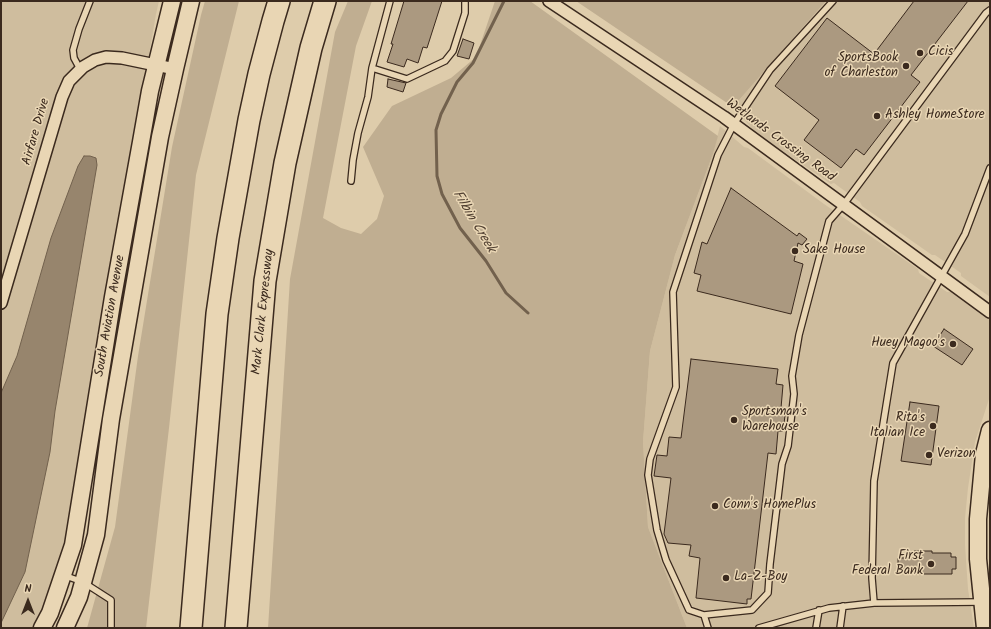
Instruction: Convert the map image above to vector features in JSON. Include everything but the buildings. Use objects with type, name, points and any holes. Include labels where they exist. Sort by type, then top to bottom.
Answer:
[{"type":"highway","points":[[191,628],[217,314],[228,238],[251,112],[279,1]]},
{"type":"highway","name":"Mark Clark Expressway","points":[[236,628],[265,281],[285,163],[311,48],[325,1]]},
{"type":"highway","points":[[246,628],[252,540],[261,321]]},
{"type":"highway","points":[[185,628],[203,481]]},
{"type":"street","name":"South Aviation Avenue","points":[[42,628],[50,613],[73,545],[113,297],[142,134],[156,66],[172,1]]},
{"type":"street","name":"South Aviation Avenue","points":[[65,628],[79,597],[96,535],[111,419],[160,137],[191,1]]},
{"type":"street","name":"Wetlands Crossing Road","points":[[549,1],[734,124],[990,312]]},
{"type":"street","name":"Airfare Drive","points":[[1,303],[62,97],[69,81],[80,69],[95,60],[111,57],[175,69]]},
{"type":"street","points":[[985,628],[987,601],[978,559],[978,519],[984,454],[990,430]]},
{"type":"lane","points":[[80,69],[74,58],[73,50],[79,29],[90,1]]},
{"type":"lane","points":[[351,181],[358,133],[368,96],[372,68],[390,1]]},
{"type":"lane","points":[[372,68],[407,79],[445,61],[453,51],[465,12],[465,1]]},
{"type":"lane","points":[[833,1],[770,70],[734,124],[718,155],[673,292],[676,387],[666,416],[656,437],[650,459],[648,475],[657,530],[666,560],[689,610],[704,615],[752,610],[768,593],[782,464],[788,446],[794,394],[792,376],[799,335],[829,221],[844,204],[986,12],[990,10]]},
{"type":"lane","points":[[874,603],[872,578],[874,481],[893,364],[965,234],[990,168]]},
{"type":"lane","points":[[63,575],[83,582],[111,600],[111,628]]},
{"type":"lane","points":[[759,628],[819,610],[843,606],[874,603],[987,601]]},
{"type":"lane","points":[[840,628],[843,606]]},
{"type":"lane","points":[[816,628],[819,610]]},
{"type":"lane","points":[[704,615],[708,628]]},
{"type":"shaded area","points":[[1,1],[159,1],[72,507],[63,551],[50,593],[33,628],[1,628]]},
{"type":"shaded area","points":[[205,1],[239,1],[196,175],[146,628],[87,628],[115,527],[138,356],[172,147]]},
{"type":"shaded area","points":[[348,1],[372,1],[356,46],[323,218],[341,228],[361,234],[377,219],[384,196],[363,147],[392,106],[451,78],[476,57],[495,1],[530,1],[718,136],[713,154],[675,255],[650,351],[643,442],[648,527],[687,628],[268,628],[290,279],[335,32]]},
{"type":"shaded area","points":[[576,1],[826,1],[733,107]]},
{"type":"shaded area","points":[[826,1],[990,1],[990,297],[961,276],[961,273],[935,255],[932,255],[862,206],[860,202],[834,183],[831,184],[756,133],[733,107]]},
{"type":"shaded area","points":[[720,126],[744,147],[748,148],[824,204],[918,269],[919,273],[947,292],[951,292],[990,320],[990,396],[975,442],[965,518],[968,589],[974,628],[687,628],[648,527],[643,442],[650,351],[675,255],[713,154]]},
{"type":"shaded area","points":[[84,156],[96,158],[97,165],[55,411],[50,452],[25,572],[1,623],[1,393],[17,356],[51,238],[78,166]]},
{"type":"waterway","name":"Filbin Creek","points":[[504,1],[473,63],[457,82],[441,114],[436,130],[437,176],[442,194],[460,228],[486,261],[506,293],[528,313]]},
{"type":"place","name":"Cicis","points":[[920,53]]},
{"type":"place","name":"SportsBook of Charleston","points":[[906,66]]},
{"type":"place","name":"Ashley HomeStore","points":[[877,116]]},
{"type":"place","name":"Sake House","points":[[795,251]]},
{"type":"place","name":"Huey Magoo's","points":[[953,344]]},
{"type":"place","name":"Sportsman's Warehouse","points":[[734,420]]},
{"type":"place","name":"Rita's Italian Ice","points":[[933,426]]},
{"type":"place","name":"Verizon","points":[[929,455]]},
{"type":"place","name":"Conn's HomePlus","points":[[715,506]]},
{"type":"place","name":"First Federal Bank","points":[[931,564]]},
{"type":"place","name":"La-Z-Boy","points":[[726,578]]}]
